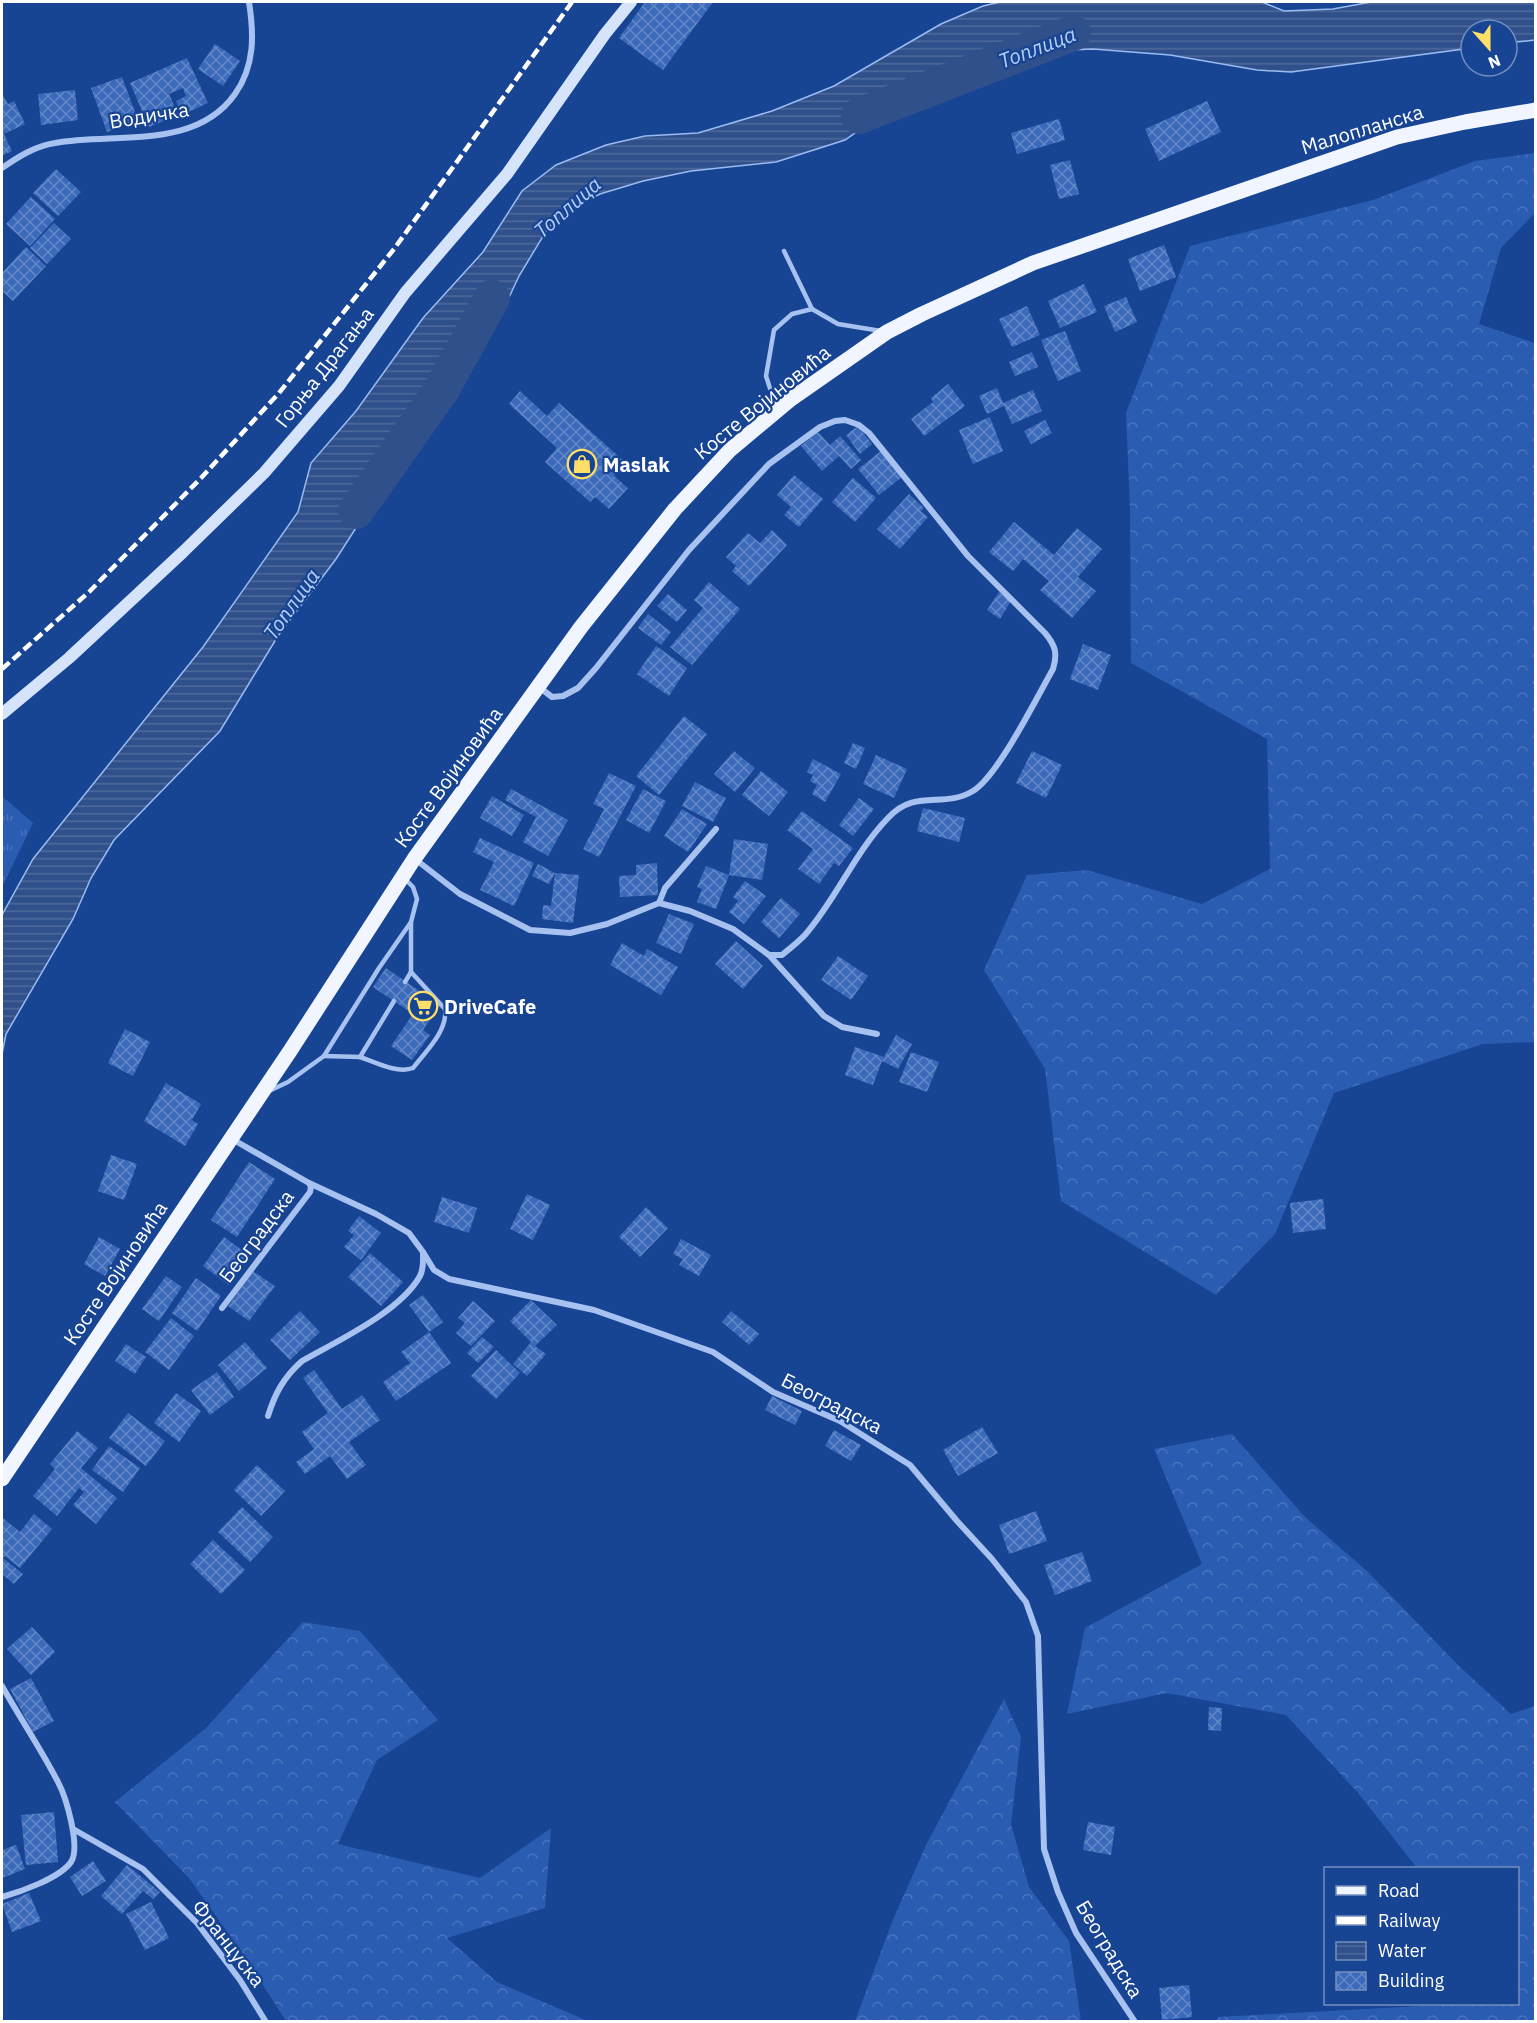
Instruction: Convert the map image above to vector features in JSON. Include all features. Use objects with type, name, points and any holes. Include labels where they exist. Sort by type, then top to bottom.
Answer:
[{"type":"main road","name":"Малопланска","points":[[1205,204],[1397,137],[1536,110]]},
{"type":"main road","name":"Косте Војиновића","points":[[2,1479],[264,1090],[414,859],[581,627],[688,494],[730,450],[777,411],[887,332],[930,309],[1033,262],[1205,204]]},
{"type":"street","name":"Водичка","points":[[2,168],[38,147],[55,142],[152,135],[187,129],[208,121],[233,97],[247,72],[252,48],[249,2]]},
{"type":"street","name":"Горња Драгања","points":[[2,714],[69,658],[264,473],[339,386],[405,293],[507,174],[631,2]]},
{"type":"street","points":[[539,687],[552,697],[563,696],[578,688],[689,550],[769,464],[820,427],[835,421],[845,420],[859,425],[869,433],[968,556],[1045,633],[1055,645],[1056,659],[1053,669],[995,768],[973,790],[951,799],[914,801],[901,806],[863,849],[809,931],[782,956],[769,955]]},
{"type":"street","points":[[659,903],[665,888],[716,829]]},
{"type":"street","points":[[414,859],[460,894],[530,930],[570,933],[607,924],[659,903],[690,911],[733,929],[769,955],[824,1016],[842,1027],[877,1034]]},
{"type":"street","name":"Београдска","points":[[231,1138],[309,1183],[376,1214],[409,1233],[434,1270],[449,1279],[594,1310],[713,1352],[773,1392],[840,1421],[910,1465],[992,1559],[1026,1602],[1038,1636],[1044,1849],[1058,1892],[1076,1933],[1135,2022]]},
{"type":"street","name":"Београдска","points":[[222,1308],[310,1192],[309,1183]]},
{"type":"street","points":[[268,1416],[280,1385],[302,1361],[387,1310],[409,1290],[420,1276],[423,1252]]},
{"type":"street","points":[[2,1686],[59,1784],[72,1829],[74,1853],[71,1862],[62,1870],[31,1888],[2,1897]]},
{"type":"street","name":"Француска","points":[[72,1829],[142,1869],[197,1923],[240,1980],[266,2022]]},
{"type":"lane","points":[[784,251],[812,309],[838,324],[887,332]]},
{"type":"lane","points":[[777,411],[766,376],[774,330],[792,314],[812,309]]},
{"type":"lane","name":"Косте Војиновића","points":[[264,1090],[271,1091],[278,1088],[324,1056],[411,922],[417,899],[413,887],[403,877]]},
{"type":"lane","points":[[405,982],[411,972],[411,922]]},
{"type":"lane","points":[[324,1056],[360,1057],[385,1066],[407,1070],[413,1068],[445,1022],[445,1009],[411,972]]},
{"type":"lane","points":[[360,1057],[394,1001]]},
{"type":"green space","points":[[1535,153],[1535,213],[1501,248],[1479,324],[1535,343],[1535,1042],[1483,1044],[1334,1093],[1275,1234],[1216,1295],[1061,1201],[1045,1069],[984,970],[1027,875],[1087,870],[1202,904],[1270,869],[1267,739],[1131,663],[1130,509],[1126,413],[1190,246],[1373,200],[1475,161]]},
{"type":"green space","points":[[2,796],[33,823],[2,887]]},
{"type":"green space","points":[[1232,1434],[1305,1517],[1367,1571],[1458,1665],[1511,1714],[1535,1706],[1535,2021],[1216,2021],[1219,2017],[1438,2005],[1519,2005],[1519,1867],[1416,1867],[1359,1794],[1286,1715],[1167,1693],[1067,1714],[1085,1628],[1202,1564],[1154,1449]]},
{"type":"green space","points":[[303,1622],[360,1631],[438,1720],[377,1760],[338,1844],[480,1878],[551,1828],[545,1908],[447,1938],[497,1982],[588,2021],[286,2021],[241,1951],[189,1878],[115,1802],[206,1728]]},
{"type":"green space","points":[[1004,1699],[1021,1737],[1011,1824],[1029,1887],[1069,1941],[1081,2021],[855,2021],[892,1922],[926,1845]]},
{"type":"water","points":[[1000,2],[1262,2],[1284,11],[1333,9],[1371,2],[1535,2],[1535,40],[1519,42],[1519,18],[1459,18],[1459,50],[1291,72],[1257,70],[1170,55],[1093,49],[996,53],[939,74],[845,140],[776,162],[691,171],[643,181],[600,194],[569,209],[548,228],[519,276],[497,323],[461,345],[429,392],[391,455],[372,503],[336,559],[278,636],[220,731],[114,840],[91,878],[73,919],[6,1034],[2,1054],[2,915],[33,859],[203,647],[298,512],[311,463],[356,411],[423,318],[483,252],[522,191],[556,165],[606,145],[645,136],[698,133],[772,111],[834,86],[941,24],[983,6]]},
{"type":"building","points":[[645,2],[713,2],[663,70],[619,38]]},
{"type":"building","points":[[215,44],[240,61],[223,86],[198,69]]},
{"type":"building","points":[[187,58],[208,103],[182,115],[176,101],[186,96],[183,88],[169,94],[178,115],[149,127],[130,83]]},
{"type":"building","points":[[122,77],[138,120],[107,132],[91,88]]},
{"type":"building","points":[[75,90],[78,120],[41,125],[38,94]]},
{"type":"building","points":[[2,96],[8,104],[14,101],[25,124],[4,134],[12,151],[2,156]]},
{"type":"building","points":[[1207,101],[1221,132],[1159,161],[1145,129]]},
{"type":"building","points":[[1059,119],[1065,140],[1017,154],[1011,133]]},
{"type":"building","points":[[1070,160],[1079,194],[1059,199],[1050,165]]},
{"type":"building","points":[[56,169],[81,192],[58,216],[33,193]]},
{"type":"building","points":[[31,197],[55,219],[30,246],[6,224]]},
{"type":"building","points":[[54,223],[71,239],[47,264],[30,248]]},
{"type":"building","points":[[1164,245],[1176,277],[1140,291],[1128,259]]},
{"type":"building","points":[[26,247],[46,266],[13,301],[2,291],[2,273]]},
{"type":"building","points":[[1084,284],[1097,312],[1060,328],[1048,301]]},
{"type":"building","points":[[1126,297],[1137,322],[1115,332],[1104,306]]},
{"type":"building","points":[[1027,306],[1040,335],[1012,347],[999,319]]},
{"type":"building","points":[[1065,331],[1081,371],[1058,381],[1041,340]]},
{"type":"building","points":[[1032,352],[1038,367],[1015,376],[1009,362]]},
{"type":"building","points":[[948,384],[965,406],[924,436],[911,419],[933,402],[931,398]]},
{"type":"building","points":[[997,388],[1003,403],[1033,390],[1042,411],[1012,424],[1004,406],[987,414],[979,396]]},
{"type":"building","points":[[520,391],[547,416],[559,403],[626,463],[614,476],[628,488],[609,509],[595,497],[590,502],[545,462],[557,448],[509,404]]},
{"type":"building","points":[[990,417],[1003,451],[973,464],[959,430]]},
{"type":"building","points":[[1045,420],[1052,433],[1031,444],[1024,431]]},
{"type":"building","points":[[858,426],[872,444],[860,454],[846,435]]},
{"type":"building","points":[[818,432],[830,445],[840,436],[861,460],[851,469],[839,456],[822,471],[801,446]]},
{"type":"building","points":[[881,451],[902,477],[879,495],[858,469]]},
{"type":"building","points":[[794,475],[823,499],[799,527],[784,515],[791,507],[777,495]]},
{"type":"building","points":[[853,478],[876,498],[855,522],[832,502]]},
{"type":"building","points":[[909,494],[924,508],[921,511],[928,517],[900,549],[877,529]]},
{"type":"building","points":[[1014,522],[1054,555],[1077,528],[1102,549],[1078,577],[1096,591],[1072,618],[1040,590],[1049,581],[1023,559],[1013,571],[989,552]]},
{"type":"building","points":[[772,530],[787,545],[749,586],[732,571],[736,566],[726,557],[748,533],[760,543]]},
{"type":"building","points":[[709,582],[740,609],[692,665],[670,647],[703,608],[694,600]]},
{"type":"building","points":[[999,592],[1011,601],[1000,619],[987,610]]},
{"type":"building","points":[[668,594],[687,610],[677,622],[657,606]]},
{"type":"building","points":[[648,614],[671,632],[661,645],[638,628]]},
{"type":"building","points":[[1083,644],[1111,655],[1098,690],[1070,679]]},
{"type":"building","points":[[656,646],[687,668],[669,696],[637,674]]},
{"type":"building","points":[[684,716],[707,734],[659,795],[636,776]]},
{"type":"building","points":[[853,743],[865,748],[856,769],[844,763]]},
{"type":"building","points":[[734,751],[755,768],[735,792],[714,774]]},
{"type":"building","points":[[1032,751],[1062,765],[1046,798],[1016,783]]},
{"type":"building","points":[[876,755],[907,769],[894,798],[863,784]]},
{"type":"building","points":[[813,759],[841,774],[825,802],[812,794],[817,785],[810,781],[813,775],[807,772]]},
{"type":"building","points":[[761,771],[788,792],[769,816],[742,795]]},
{"type":"building","points":[[609,773],[636,786],[599,857],[583,849],[604,809],[593,804]]},
{"type":"building","points":[[695,782],[726,798],[713,822],[682,806]]},
{"type":"building","points":[[511,789],[568,820],[548,856],[523,842],[536,817],[505,800]]},
{"type":"building","points":[[643,789],[666,801],[649,833],[626,820]]},
{"type":"building","points":[[492,796],[524,815],[512,836],[480,818]]},
{"type":"building","points":[[859,798],[874,809],[853,836],[839,825]]},
{"type":"building","points":[[923,808],[965,818],[959,842],[917,831]]},
{"type":"building","points":[[682,809],[707,824],[688,852],[664,836]]},
{"type":"building","points":[[802,811],[853,848],[839,866],[834,863],[819,884],[798,869],[813,849],[787,830]]},
{"type":"building","points":[[480,838],[534,863],[514,906],[480,890],[494,862],[473,852]]},
{"type":"building","points":[[734,839],[768,844],[762,880],[729,875]]},
{"type":"building","points":[[657,863],[658,895],[620,897],[619,876],[636,875],[636,865]]},
{"type":"building","points":[[538,864],[555,873],[549,884],[532,876]]},
{"type":"building","points":[[706,866],[729,875],[716,909],[697,902],[702,889],[697,887]]},
{"type":"building","points":[[555,873],[579,875],[573,923],[542,919],[543,905],[551,906]]},
{"type":"building","points":[[745,881],[766,896],[744,924],[729,912],[738,901],[733,897]]},
{"type":"building","points":[[781,898],[800,914],[779,938],[761,922]]},
{"type":"building","points":[[669,914],[694,924],[681,954],[656,943]]},
{"type":"building","points":[[736,941],[763,966],[743,989],[715,964]]},
{"type":"building","points":[[622,943],[644,956],[647,949],[678,967],[661,995],[610,965]]},
{"type":"building","points":[[838,956],[868,976],[851,1000],[821,980]]},
{"type":"building","points":[[386,968],[440,1005],[423,1030],[430,1035],[412,1060],[391,1046],[413,1014],[373,987]]},
{"type":"building","points":[[125,1029],[150,1042],[133,1076],[108,1063]]},
{"type":"building","points":[[896,1035],[912,1044],[898,1069],[882,1061],[873,1085],[845,1075],[855,1047],[884,1057]]},
{"type":"building","points":[[911,1052],[939,1062],[927,1092],[899,1082]]},
{"type":"building","points":[[166,1083],[201,1104],[192,1120],[198,1124],[185,1146],[144,1121]]},
{"type":"building","points":[[111,1155],[137,1164],[124,1200],[98,1191]]},
{"type":"building","points":[[249,1162],[275,1179],[237,1237],[211,1220]]},
{"type":"building","points":[[527,1194],[550,1205],[533,1240],[510,1229]]},
{"type":"building","points":[[442,1197],[477,1208],[469,1233],[434,1222]]},
{"type":"building","points":[[1323,1199],[1326,1229],[1293,1233],[1290,1203]]},
{"type":"building","points":[[646,1207],[668,1228],[640,1257],[619,1237]]},
{"type":"building","points":[[359,1216],[381,1233],[361,1260],[344,1247],[354,1235],[348,1231]]},
{"type":"building","points":[[99,1237],[120,1249],[105,1276],[84,1264]]},
{"type":"building","points":[[224,1237],[250,1256],[229,1285],[203,1266]]},
{"type":"building","points":[[681,1239],[711,1255],[699,1276],[679,1265],[683,1259],[673,1254]]},
{"type":"building","points":[[370,1253],[403,1282],[381,1306],[348,1277]]},
{"type":"building","points":[[253,1271],[275,1286],[249,1321],[228,1306]]},
{"type":"building","points":[[166,1276],[182,1287],[159,1321],[142,1309]]},
{"type":"building","points":[[196,1278],[221,1296],[197,1331],[172,1313]]},
{"type":"building","points":[[423,1295],[443,1322],[429,1332],[409,1305]]},
{"type":"building","points":[[531,1300],[557,1325],[535,1346],[546,1354],[527,1376],[513,1364],[531,1342],[510,1321]]},
{"type":"building","points":[[473,1301],[495,1321],[471,1346],[456,1333],[465,1323],[458,1318]]},
{"type":"building","points":[[300,1311],[320,1332],[290,1360],[270,1340]]},
{"type":"building","points":[[731,1311],[759,1334],[749,1345],[722,1322]]},
{"type":"building","points":[[171,1318],[194,1336],[169,1370],[145,1352]]},
{"type":"building","points":[[429,1332],[451,1363],[396,1401],[383,1382],[410,1363],[401,1352]]},
{"type":"building","points":[[482,1337],[494,1347],[478,1363],[467,1353]]},
{"type":"building","points":[[245,1342],[267,1368],[239,1391],[218,1365]]},
{"type":"building","points":[[126,1344],[146,1357],[135,1374],[115,1361]]},
{"type":"building","points":[[496,1350],[520,1373],[496,1399],[471,1376]]},
{"type":"building","points":[[314,1370],[342,1409],[362,1395],[380,1420],[349,1442],[366,1465],[347,1479],[330,1456],[305,1474],[296,1462],[314,1449],[302,1432],[328,1413],[303,1378]]},
{"type":"building","points":[[217,1372],[234,1397],[210,1415],[191,1390]]},
{"type":"building","points":[[176,1393],[201,1411],[179,1442],[154,1423]]},
{"type":"building","points":[[772,1396],[802,1411],[795,1425],[765,1410]]},
{"type":"building","points":[[128,1413],[165,1441],[146,1466],[109,1438]]},
{"type":"building","points":[[982,1427],[998,1453],[958,1476],[943,1450]]},
{"type":"building","points":[[834,1430],[861,1445],[851,1461],[825,1446]]},
{"type":"building","points":[[77,1431],[98,1448],[81,1468],[117,1498],[96,1524],[73,1505],[84,1492],[79,1488],[57,1516],[33,1496],[55,1469],[50,1464]]},
{"type":"building","points":[[109,1446],[140,1468],[123,1492],[92,1470]]},
{"type":"building","points":[[257,1465],[285,1491],[261,1516],[234,1490]]},
{"type":"building","points":[[242,1507],[273,1537],[250,1562],[218,1532]]},
{"type":"building","points":[[1036,1511],[1047,1541],[1009,1554],[999,1525]]},
{"type":"building","points":[[34,1514],[52,1529],[20,1568],[5,1556],[3,1558],[23,1574],[14,1584],[2,1574],[2,1520],[3,1518],[20,1532]]},
{"type":"building","points":[[213,1540],[245,1570],[221,1594],[190,1564]]},
{"type":"building","points":[[1082,1552],[1092,1581],[1055,1595],[1044,1565]]},
{"type":"building","points":[[32,1627],[55,1652],[31,1675],[7,1649]]},
{"type":"building","points":[[31,1678],[54,1721],[33,1732],[10,1689]]},
{"type":"building","points":[[1209,1707],[1222,1708],[1221,1731],[1208,1730]]},
{"type":"building","points":[[54,1812],[58,1862],[26,1865],[21,1815]]},
{"type":"building","points":[[1088,1822],[1115,1827],[1111,1855],[1083,1850]]},
{"type":"building","points":[[16,1845],[25,1869],[2,1878],[2,1850]]},
{"type":"building","points":[[93,1861],[106,1881],[82,1896],[70,1877]]},
{"type":"building","points":[[127,1865],[160,1892],[153,1899],[143,1891],[122,1914],[101,1896]]},
{"type":"building","points":[[29,1893],[41,1921],[12,1932],[2,1904]]},
{"type":"building","points":[[151,1902],[169,1938],[145,1950],[126,1914]]},
{"type":"building","points":[[1189,1985],[1192,2017],[1162,2020],[1159,1988]]},
{"type":"waterway","name":"Топлица","points":[[859,116],[1073,33]]},
{"type":"waterway","name":"Топлица","points":[[356,511],[442,389],[492,298]]},
{"type":"railway","points":[[2,669],[89,592],[201,478],[279,393],[394,249],[572,2]]},
{"type":"place","name":"Maslak","points":[[582,464]]},
{"type":"place","name":"DriveCafe","points":[[423,1006]]}]
